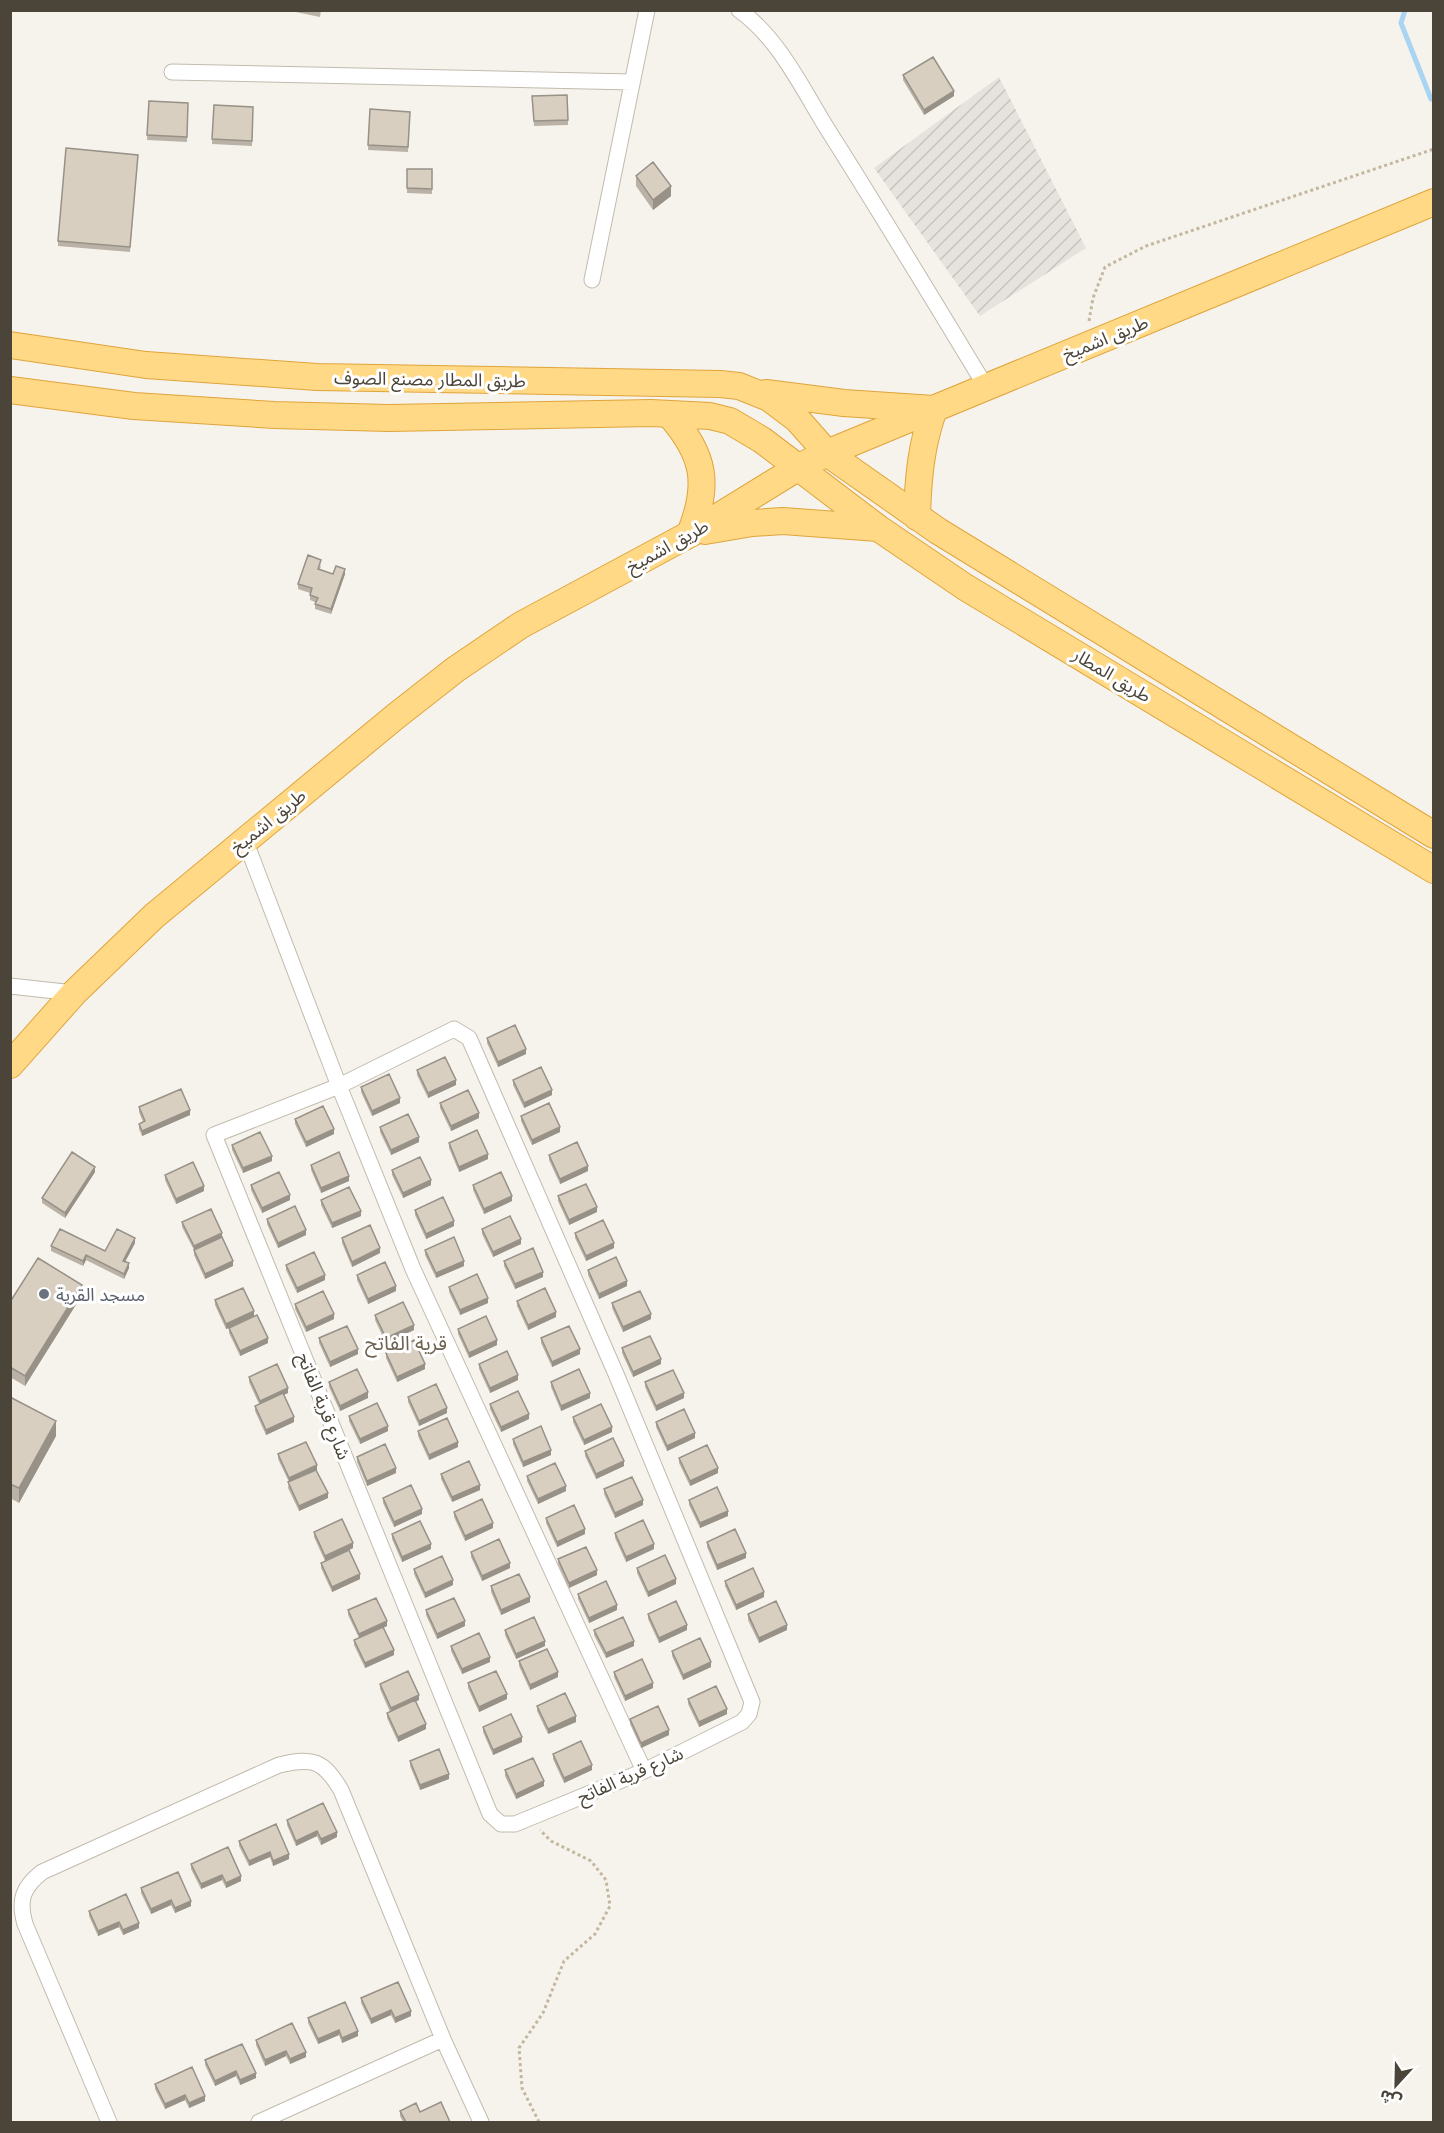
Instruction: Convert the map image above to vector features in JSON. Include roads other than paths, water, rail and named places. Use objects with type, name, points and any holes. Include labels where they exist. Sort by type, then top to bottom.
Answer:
[{"type":"highway","name":"طريق اشميخ","points":[[10,1065],[74,993],[154,916],[396,716],[456,669],[521,625],[690,534],[799,467],[827,453],[1434,202]]},
{"type":"highway","name":"طريق المطار مصنع الصوف","points":[[10,345],[146,365],[317,377],[739,386],[756,391],[783,407],[827,453]]},
{"type":"highway","points":[[465,416],[466,380]]},
{"type":"highway","name":"طريق المطار مصنع الصوف","points":[[10,390],[134,406],[204,412],[332,417],[669,414],[710,417],[730,422],[762,440],[799,467]]},
{"type":"highway","points":[[756,391],[844,404],[934,408],[927,426],[920,461],[917,517]]},
{"type":"highway","points":[[669,414],[686,434],[698,458],[702,484],[699,510],[690,534]]},
{"type":"highway","name":"طريق المطار","points":[[827,453],[938,531],[1434,835]]},
{"type":"highway","name":"طريق المطار","points":[[799,467],[878,528],[965,587],[1434,870]]},
{"type":"highway","points":[[690,534],[752,523],[783,521],[878,528]]},
{"type":"highway","points":[[910,550],[915,536],[930,530],[938,531]]},
{"type":"street","points":[[592,280],[647,10]]},
{"type":"street","points":[[739,10],[753,20],[780,54],[874,202],[986,387]]},
{"type":"street","points":[[172,72],[632,82]]},
{"type":"street","points":[[245,840],[339,1086],[413,1269],[644,1771]]},
{"type":"street","points":[[10,986],[74,993]]},
{"type":"street","name":"شارع قرية الفاتح","points":[[454,1029],[469,1038],[616,1374],[752,1702],[749,1714],[742,1722],[644,1771],[515,1824],[501,1824],[490,1814],[214,1135],[339,1086],[454,1029]]},
{"type":"street","points":[[108,2122],[26,1924],[21,1910],[23,1895],[31,1881],[42,1872],[279,1766],[295,1762],[318,1763],[330,1771],[341,1790],[443,2039],[481,2122]]},
{"type":"street","points":[[259,2122],[443,2039]]},
{"type":"waterway","points":[[1405,10],[1401,23],[1431,99]]},
{"type":"place","name":"مسجد القرية","points":[[44,1294]]},
{"type":"district","name":"قرية الفاتح","points":[[406,1343]]}]
